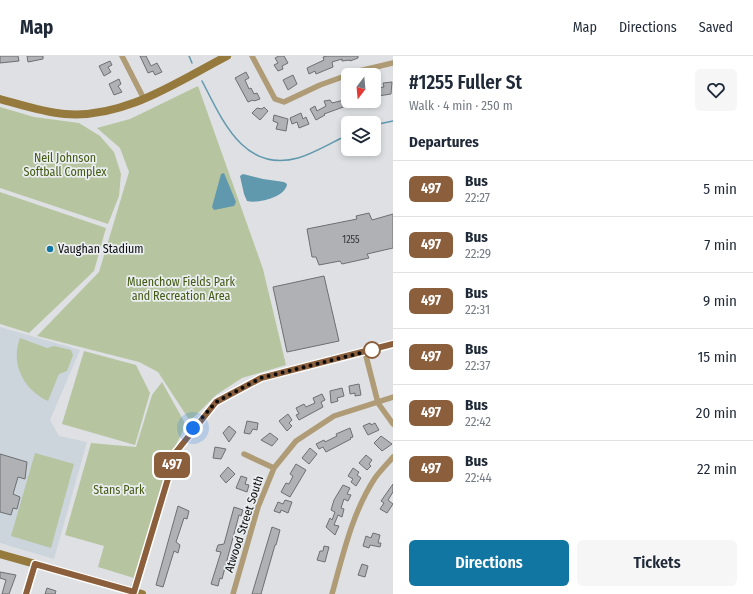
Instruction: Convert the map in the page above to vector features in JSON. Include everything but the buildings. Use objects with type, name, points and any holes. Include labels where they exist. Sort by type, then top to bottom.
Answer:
[{"type":"street","points":[[122,56],[144,99]]},
{"type":"street","points":[[0,99],[43,111],[82,115],[112,110],[144,99],[227,56]]},
{"type":"street","points":[[252,56],[275,99],[284,102],[333,80],[359,71],[393,63]]},
{"type":"street","points":[[0,554],[136,593],[176,452],[216,402],[261,378],[393,344]]},
{"type":"street","points":[[366,352],[378,403],[393,424]]},
{"type":"street","name":"Atwood Street South","points":[[233,594],[258,507],[274,468],[296,441],[334,416],[393,397]]},
{"type":"street","points":[[244,454],[274,468]]},
{"type":"street","points":[[332,594],[350,530],[361,502],[375,477],[393,457]]},
{"type":"street","points":[[26,594],[35,564]]},
{"type":"shaded area","points":[[0,327],[80,350],[50,420],[59,436],[87,442],[54,559],[0,543]]},
{"type":"green space","name":"Muenchow Fields Park and Recreation Area","points":[[198,86],[263,269],[286,365],[242,378],[216,395],[190,421],[158,372],[139,362],[37,336],[99,272],[129,172],[120,148],[97,128],[130,119]]},
{"type":"green space","name":"Neil Johnson Softball Complex","points":[[0,107],[34,117],[79,123],[100,136],[114,152],[121,174],[119,196],[108,224],[0,188]]},
{"type":"green space","name":"Vaughan Stadium","points":[[0,192],[106,228],[94,271],[29,333],[0,324]]},
{"type":"green space","points":[[20,338],[47,348],[54,346],[71,350],[73,355],[67,371],[59,374],[48,401],[32,390],[21,375],[17,357],[17,348]]},
{"type":"green space","points":[[84,351],[136,365],[150,393],[135,445],[62,424]]},
{"type":"green space","name":"Stans Park","points":[[162,382],[186,425],[170,456],[134,578],[98,567],[104,546],[65,535],[91,443],[136,447],[152,395]]},
{"type":"green space","points":[[35,453],[74,464],[51,548],[11,536]]},
{"type":"water","points":[[224,173],[236,202],[234,206],[214,210],[212,207],[221,174]]},
{"type":"water","points":[[243,174],[284,182],[287,184],[282,193],[277,196],[252,202],[247,201],[240,176]]},
{"type":"waterway","points":[[189,56],[192,63]]},
{"type":"waterway","points":[[202,81],[227,126],[237,139],[249,150],[263,158],[279,161],[298,158],[341,138]]},
{"type":"waterway","points":[[381,124],[393,121]]},
{"type":"bus line","name":"497","points":[[26,594],[35,564],[134,592],[176,452],[193,428],[216,402],[261,378],[393,344]]},
{"type":"place","name":"Vaughan Stadium","points":[[50,249]]},
{"type":"route","points":[[193,428],[216,402],[261,378],[372,350]]}]
